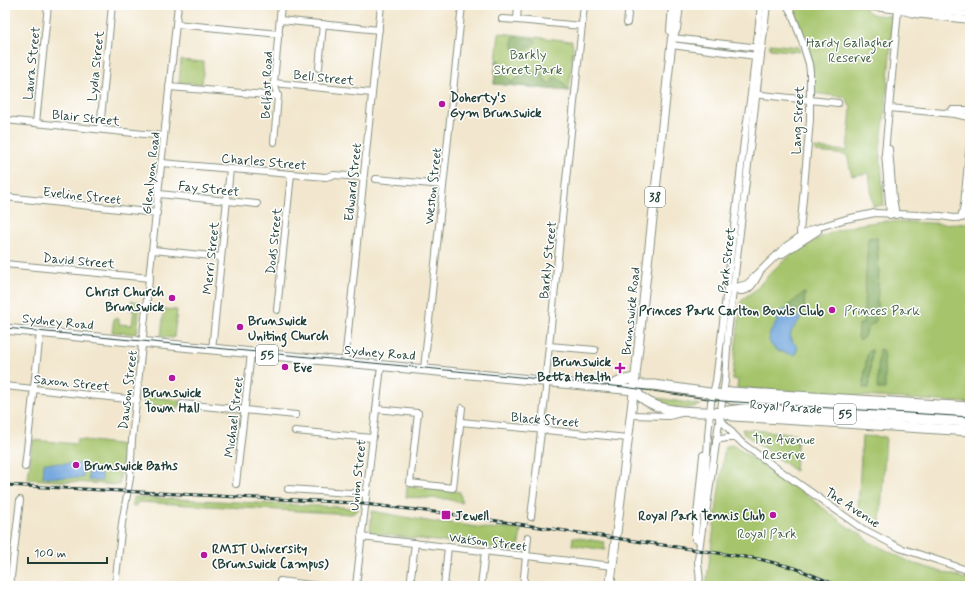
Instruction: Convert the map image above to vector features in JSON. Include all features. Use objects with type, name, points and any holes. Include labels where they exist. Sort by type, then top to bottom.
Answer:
[{"type":"highway","name":"Sydney Road","points":[[5,329],[634,390]]},
{"type":"highway","points":[[609,387],[621,381],[635,378]]},
{"type":"highway","name":"Royal Parade","points":[[970,407],[872,412],[799,408],[732,416],[710,412],[686,412],[660,408],[640,397],[634,390],[642,385],[657,385],[713,393],[723,395],[731,399],[799,408],[872,412],[949,425],[970,431]]},
{"type":"highway","name":"Royal Parade","points":[[933,408],[970,414]]},
{"type":"highway","name":"Royal Parade","points":[[949,425],[970,422]]},
{"type":"main road","name":"Brunswick Road","points":[[672,42],[670,28],[673,5]]},
{"type":"main road","name":"Brunswick Road","points":[[610,586],[634,390],[672,42],[676,29],[679,5]]},
{"type":"street","name":"Laura Street","points":[[36,123],[48,5]]},
{"type":"street","name":"Lydia Street","points":[[100,130],[112,5]]},
{"type":"street","name":"Glenlyon Road","points":[[143,343],[178,5]]},
{"type":"street","name":"Belfast Road","points":[[274,142],[278,96],[274,83],[281,5]]},
{"type":"street","name":"Edward Street","points":[[344,362],[381,5]]},
{"type":"street","name":"Weston Street","points":[[424,370],[462,5]]},
{"type":"street","points":[[517,20],[518,5]]},
{"type":"street","name":"Barkly Street","points":[[531,517],[584,5]]},
{"type":"street","points":[[627,23],[629,5]]},
{"type":"street","name":"Park Street","points":[[704,516],[702,511],[710,412],[716,378],[724,348],[759,48],[761,5]]},
{"type":"street","name":"Park Street","points":[[754,94],[756,56],[759,48],[767,5]]},
{"type":"street","name":"Lang Street","points":[[787,5],[792,14],[810,64],[810,120],[801,238]]},
{"type":"street","points":[[868,5],[872,7],[900,10],[914,14],[970,20]]},
{"type":"street","points":[[900,10],[915,9],[970,14]]},
{"type":"street","points":[[894,215],[885,156],[900,10]]},
{"type":"street","points":[[502,19],[582,26]]},
{"type":"street","points":[[280,20],[379,30]]},
{"type":"street","points":[[176,24],[279,34]]},
{"type":"street","points":[[319,68],[323,24]]},
{"type":"street","points":[[672,42],[759,48]]},
{"type":"street","points":[[672,42],[756,56]]},
{"type":"street","name":"Bell Street","points":[[274,83],[372,93]]},
{"type":"street","points":[[169,87],[278,96]]},
{"type":"street","points":[[754,94],[838,103]]},
{"type":"street","points":[[891,106],[969,109],[967,113],[969,118]]},
{"type":"street","points":[[891,106],[955,114],[969,118]]},
{"type":"street","name":"Blair Street","points":[[5,120],[164,136]]},
{"type":"street","points":[[961,216],[964,205],[969,164],[970,141]]},
{"type":"street","name":"Charles Street","points":[[162,163],[326,177],[333,175],[363,177]]},
{"type":"street","name":"Merri Street","points":[[212,350],[230,169]]},
{"type":"street","name":"Dods Street","points":[[277,310],[291,174]]},
{"type":"street","points":[[376,179],[443,185]]},
{"type":"street","name":"Fay Street","points":[[159,194],[257,204]]},
{"type":"street","name":"Eveline Street","points":[[5,198],[157,213]]},
{"type":"street","points":[[731,287],[742,291],[748,289],[756,281],[759,273],[770,261],[801,238],[827,226],[851,218],[864,216],[869,213],[970,217]]},
{"type":"street","points":[[961,216],[970,213]]},
{"type":"street","points":[[153,250],[221,257]]},
{"type":"street","name":"David Street","points":[[5,264],[150,278]]},
{"type":"street","points":[[25,468],[40,333]]},
{"type":"street","name":"Dawson Street","points":[[115,586],[122,523],[124,485],[132,440],[143,343]]},
{"type":"street","points":[[549,346],[595,350]]},
{"type":"street","name":"Park Street","points":[[698,586],[696,567],[698,565],[700,541],[704,516],[706,513],[727,360],[724,348]]},
{"type":"street","name":"Michael Street","points":[[236,484],[251,353]]},
{"type":"street","name":"Union Street","points":[[356,586],[381,366]]},
{"type":"street","name":"Saxon Street","points":[[5,386],[137,400]]},
{"type":"street","points":[[182,404],[296,415]]},
{"type":"street","points":[[376,409],[418,413],[410,483],[452,488],[462,408]]},
{"type":"street","name":"Royal Parade","points":[[631,415],[669,416],[686,412]]},
{"type":"street","name":"The Avenue","points":[[720,415],[736,438],[864,529],[884,540],[919,555],[970,571]]},
{"type":"street","name":"Black Street","points":[[461,422],[628,438]]},
{"type":"street","points":[[295,431],[372,438]]},
{"type":"street","points":[[716,440],[736,438]]},
{"type":"street","name":"Park Street","points":[[700,541],[695,539],[695,535],[703,455],[707,455]]},
{"type":"street","points":[[288,489],[366,494]]},
{"type":"street","points":[[10,586],[20,500]]},
{"type":"street","name":"Watson Street","points":[[361,537],[613,566]]},
{"type":"street","points":[[523,586],[528,537]]},
{"type":"street","points":[[410,586],[415,543]]},
{"type":"street","points":[[444,586],[448,547]]},
{"type":"street","points":[[481,586],[485,551]]},
{"type":"street","points":[[280,581],[318,586]]},
{"type":"green space","name":"Hardy Gallagher Reserve","points":[[792,5],[863,5],[868,12],[893,16],[886,105],[880,149],[884,205],[873,206],[869,173],[852,176],[847,155],[815,152],[815,148],[847,151],[851,108],[845,97],[812,93],[812,65],[801,28]]},
{"type":"green space","name":"Barkly Street Park","points":[[499,33],[572,41],[573,48],[569,91],[494,84]]},
{"type":"green space","points":[[513,37],[534,39],[537,41],[527,49],[518,49],[513,48]]},
{"type":"green space","points":[[770,44],[799,47],[800,52],[770,49]]},
{"type":"green space","points":[[181,60],[204,62],[202,84],[179,82]]},
{"type":"green space","points":[[496,60],[499,60],[499,68],[512,82],[523,74],[528,72],[536,72],[544,75],[543,77],[549,84],[554,77],[559,79],[569,91],[512,85],[512,83],[509,85],[494,84]]},
{"type":"green space","name":"Princes Park","points":[[886,221],[955,224],[970,223],[970,403],[737,388],[738,380],[732,379],[741,302],[784,261],[814,241],[830,233],[848,227]]},
{"type":"green space","points":[[877,237],[879,273],[876,321],[868,328],[863,338],[860,340],[858,338],[859,324],[863,324],[868,238]]},
{"type":"green space","points":[[803,293],[805,293],[804,311],[802,315],[788,306]]},
{"type":"green space","points":[[131,301],[140,302],[137,333],[112,332],[114,318],[119,319],[119,324],[132,325],[134,310],[130,310]]},
{"type":"green space","points":[[164,309],[177,310],[174,338],[161,337]]},
{"type":"green space","points":[[879,349],[883,350],[885,389],[877,389]]},
{"type":"green space","points":[[870,350],[872,350],[869,388],[863,388],[867,354]]},
{"type":"green space","points":[[145,396],[180,400],[179,408],[144,405]]},
{"type":"green space","points":[[646,396],[701,405],[679,408],[666,405]]},
{"type":"green space","name":"The Avenue Reserve","points":[[742,429],[798,434],[795,471],[744,434]]},
{"type":"green space","points":[[862,436],[886,437],[880,524],[858,511]]},
{"type":"green space","name":"Brunswick Baths","points":[[77,439],[124,445],[119,485],[28,479],[33,440],[76,444]]},
{"type":"green space","name":"Royal Park","points":[[733,445],[809,497],[848,527],[863,535],[868,541],[912,563],[970,580],[970,586],[706,586],[724,452],[726,446]]},
{"type":"green space","points":[[407,486],[460,492],[462,503],[447,499],[406,497]]},
{"type":"green space","points":[[134,497],[359,509],[351,514],[137,502],[136,506],[132,506]]},
{"type":"green space","points":[[372,511],[444,524],[444,522],[497,530],[497,527],[521,530],[518,551],[370,533]]},
{"type":"green space","points":[[573,537],[604,542],[605,550],[572,545]]},
{"type":"water","points":[[786,309],[801,318],[791,332],[791,339],[798,347],[795,355],[778,351],[771,345],[769,340],[770,333],[778,320],[777,314]]},
{"type":"water","points":[[44,463],[83,464],[83,478],[43,477]]},
{"type":"water","points":[[89,468],[93,468],[102,476],[102,481],[88,480]]},
{"type":"tram line","points":[[5,328],[624,387],[722,401],[970,417]]},
{"type":"railway","points":[[5,485],[355,503],[443,513],[759,559],[795,568],[839,586]]},
{"type":"place","name":"Doherty's Gym Brunswick","points":[[442,104]]},
{"type":"place","name":"Christ Church Brunswick","points":[[172,298]]},
{"type":"place","name":"Princes Park Carlton Bowls Club","points":[[832,310]]},
{"type":"place","name":"Brunswick Uniting Church","points":[[240,327]]},
{"type":"place","name":"Eve","points":[[285,367]]},
{"type":"place","name":"Brunswick Betta Health","points":[[620,368]]},
{"type":"place","name":"Brunswick Town Hall","points":[[172,378]]},
{"type":"place","name":"Brunswick Baths","points":[[76,465]]},
{"type":"place","name":"Jewell","points":[[446,515]]},
{"type":"place","name":"Royal Park Tennis Club","points":[[773,515]]},
{"type":"place","name":"RMIT University (Brunswick Campus)","points":[[204,555]]}]
